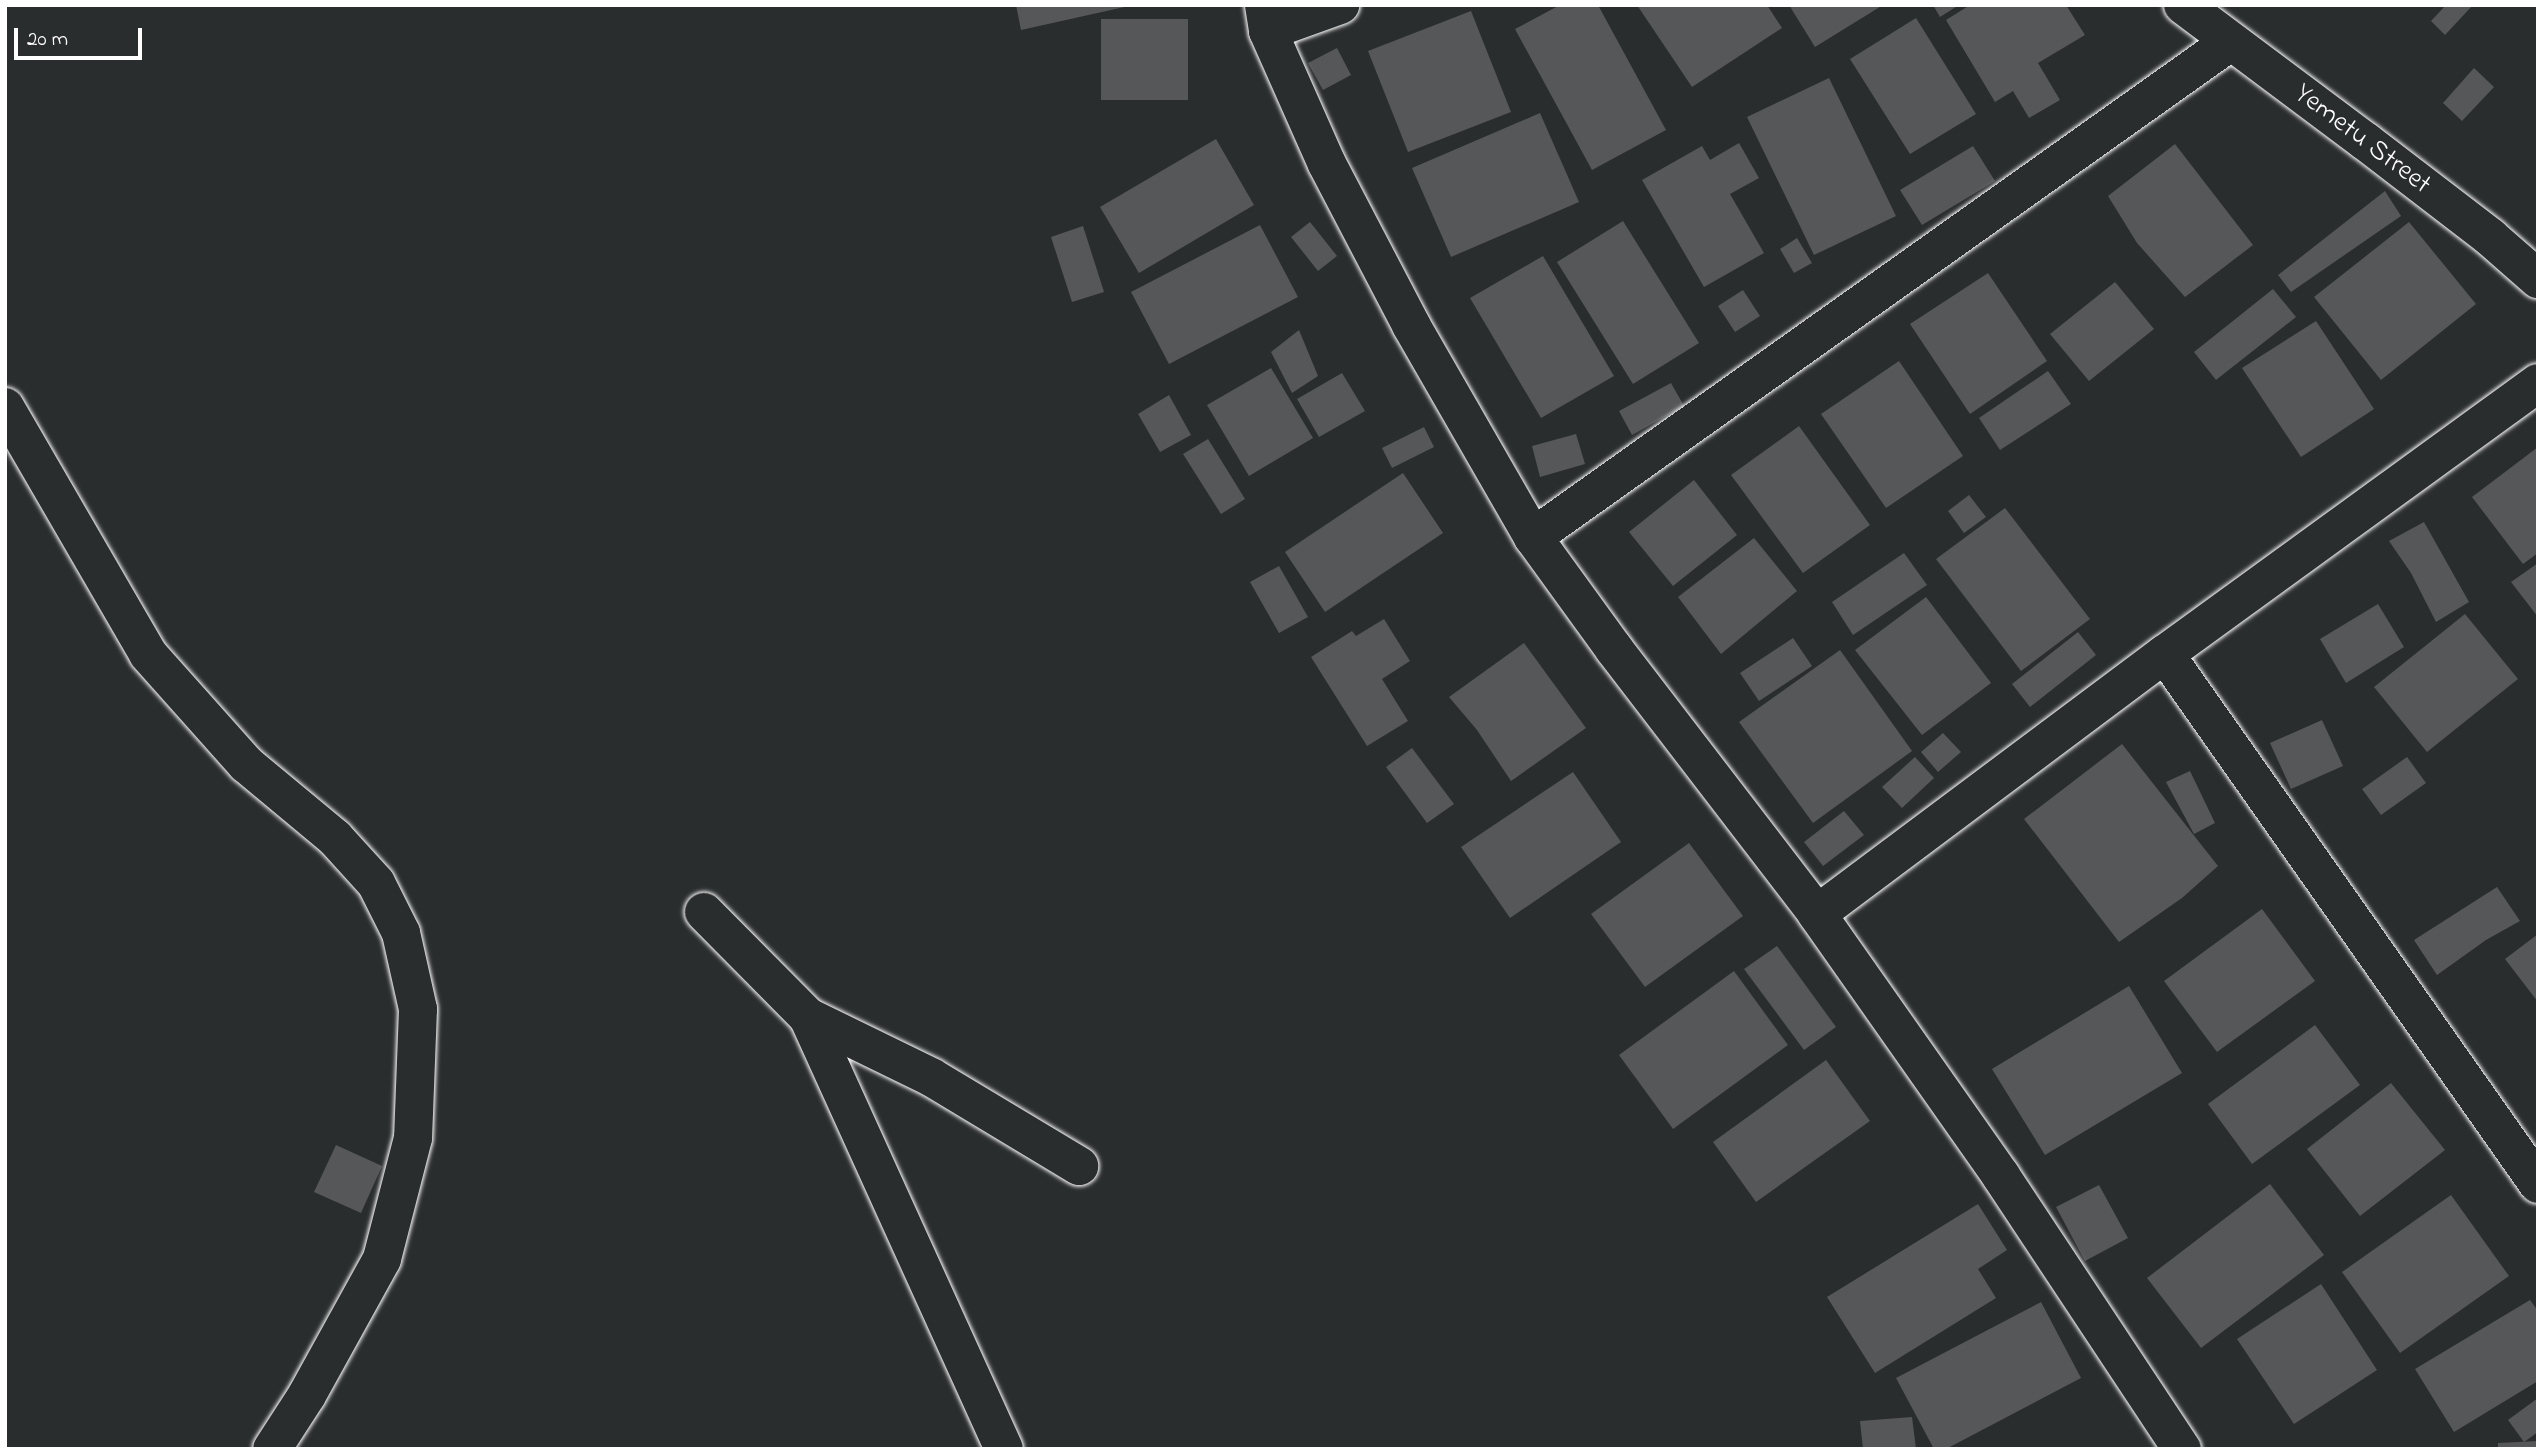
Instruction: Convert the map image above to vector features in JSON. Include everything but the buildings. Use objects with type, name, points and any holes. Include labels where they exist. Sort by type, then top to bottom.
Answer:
[{"type":"street","points":[[1340,5],[1266,18],[1327,164],[1411,326],[1533,537],[1614,649],[1817,914],[2001,1176],[2182,1449]]},
{"type":"street","name":"Yemetu Street","points":[[2183,5],[2490,237],[2538,279]]},
{"type":"street","points":[[1533,537],[2230,42]]},
{"type":"street","points":[[1817,914],[2165,654],[2538,383]]},
{"type":"street","points":[[5,407],[148,654],[246,764],[344,847],[376,883],[401,933],[418,1009],[413,1138],[382,1259],[307,1395],[272,1449]]},
{"type":"street","points":[[2165,654],[2538,1184]]},
{"type":"street","points":[[704,912],[808,1017],[931,1077],[1079,1167]]},
{"type":"street","points":[[808,1017],[1004,1449]]}]
